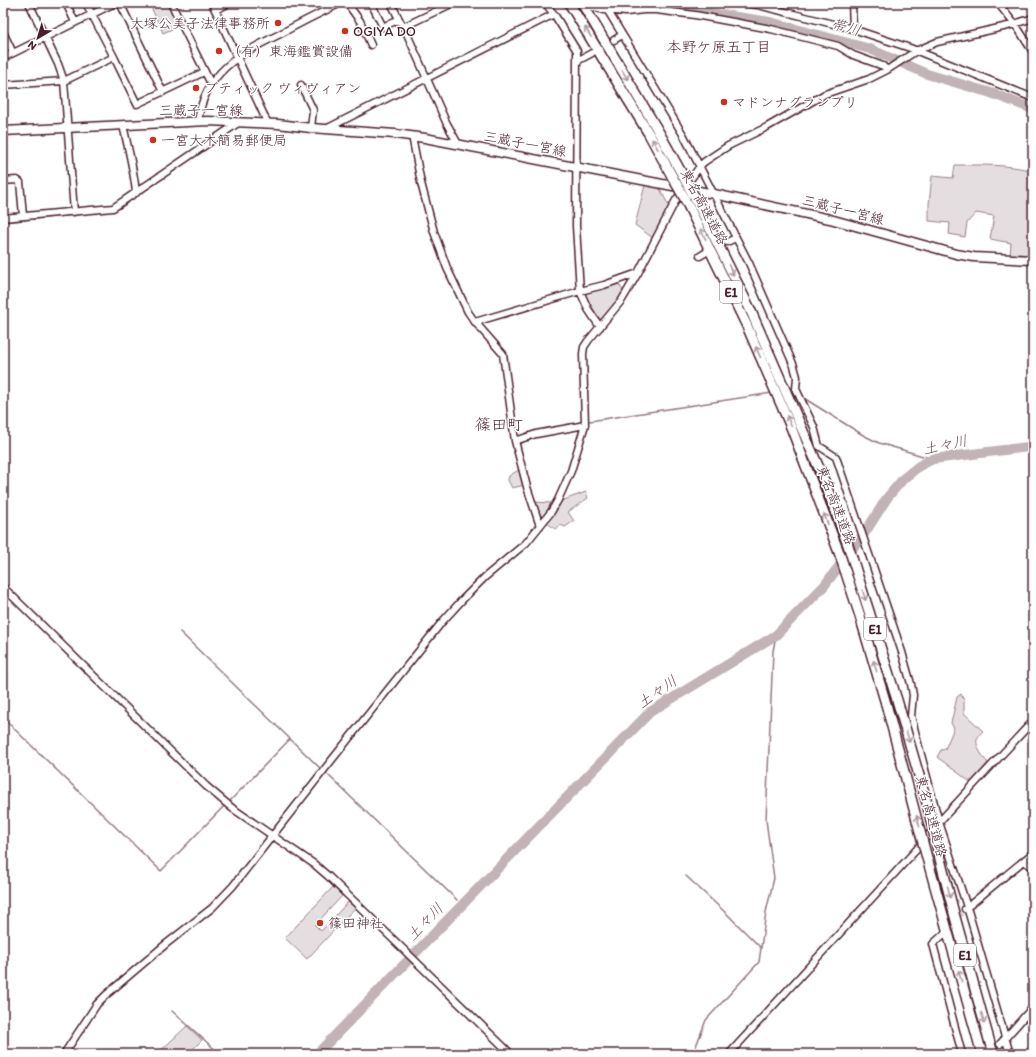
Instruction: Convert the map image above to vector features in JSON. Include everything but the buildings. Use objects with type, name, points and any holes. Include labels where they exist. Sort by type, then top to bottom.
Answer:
[{"type":"highway","name":"東名高速道路","points":[[583,4],[657,128],[695,198],[750,308],[812,452],[848,546],[897,700],[927,803],[955,917],[993,1054]]},
{"type":"highway","name":"東名高速道路","points":[[571,6],[646,128],[685,199],[724,277],[774,387],[802,456],[840,555],[860,616],[886,704],[982,1054]]},
{"type":"main road","name":"三蔵子一宮線","points":[[3,131],[198,122],[268,124],[413,136],[714,194],[830,219],[956,254],[974,257],[1033,260]]},
{"type":"street","points":[[29,3],[58,64],[64,81],[74,212]]},
{"type":"street","points":[[66,3],[75,22]]},
{"type":"street","points":[[86,3],[137,104],[204,72]]},
{"type":"street","points":[[3,58],[115,3]]},
{"type":"street","points":[[120,3],[163,92]]},
{"type":"street","points":[[171,3],[211,84]]},
{"type":"street","points":[[212,3],[268,124]]},
{"type":"street","points":[[215,10],[230,3]]},
{"type":"street","points":[[198,122],[199,113],[211,84],[224,68],[238,57],[341,3]]},
{"type":"street","points":[[347,3],[360,21],[371,45]]},
{"type":"street","points":[[371,3],[383,27],[399,19]]},
{"type":"street","points":[[391,3],[404,27],[446,122],[458,144]]},
{"type":"street","points":[[404,27],[453,3]]},
{"type":"street","points":[[545,3],[554,14],[577,51],[576,226],[580,290],[588,309],[600,327]]},
{"type":"street","points":[[743,3],[758,4],[853,29],[1033,98]]},
{"type":"street","points":[[852,3],[853,29]]},
{"type":"street","points":[[998,3],[1033,52]]},
{"type":"street","points":[[583,4],[626,12],[656,10],[695,15],[771,29],[838,46],[853,55],[883,66],[887,70]]},
{"type":"street","points":[[605,7],[664,100],[700,166],[749,263],[794,366],[797,377],[796,389],[814,427],[819,446],[836,457],[864,544],[902,652],[913,695],[911,716],[939,822],[1010,1054]]},
{"type":"street","points":[[326,129],[554,14]]},
{"type":"street","points":[[64,1054],[97,1004],[106,995],[166,944],[212,908],[233,886],[442,622],[485,577],[526,543],[540,526],[558,500],[571,471],[585,425],[584,347],[622,300],[638,273],[676,200],[700,166],[728,146],[779,121],[825,94],[869,79],[887,70],[913,52],[937,42],[1014,24],[1033,18]]},
{"type":"street","points":[[3,32],[13,53]]},
{"type":"street","points":[[614,40],[622,35]]},
{"type":"street","points":[[577,61],[592,53]]},
{"type":"street","points":[[3,85],[64,81],[114,58]]},
{"type":"street","points":[[301,85],[313,110],[311,128]]},
{"type":"street","points":[[3,218],[113,208],[136,194],[238,123]]},
{"type":"street","points":[[123,125],[135,178],[136,194]]},
{"type":"street","points":[[413,136],[421,183],[434,232],[447,268],[468,312],[503,354],[515,441],[540,526]]},
{"type":"street","points":[[3,181],[17,180],[20,182],[23,216]]},
{"type":"street","points":[[727,242],[736,238]]},
{"type":"street","points":[[475,322],[580,290],[604,285],[638,273]]},
{"type":"street","points":[[515,441],[536,434],[585,425]]},
{"type":"street","points":[[3,588],[206,786],[232,808],[314,864],[328,876],[511,1054]]},
{"type":"street","points":[[730,1054],[917,849],[939,822],[1033,721]]},
{"type":"street","points":[[965,909],[1033,853]]},
{"type":"street","points":[[1024,861],[1033,868]]},
{"type":"street","points":[[944,934],[934,944],[962,1054]]},
{"type":"street","points":[[1000,1044],[1033,1007]]},
{"type":"shaded area","points":[[149,3],[168,3],[179,26],[163,33]]},
{"type":"shaded area","points":[[955,165],[1004,166],[1033,171],[1032,257],[1010,256],[1011,243],[990,239],[994,216],[976,213],[967,223],[965,237],[949,234],[950,223],[929,221],[932,176],[953,178]]},
{"type":"shaded area","points":[[645,185],[659,187],[669,206],[653,238],[635,225]]},
{"type":"shaded area","points":[[618,283],[624,292],[602,320],[600,320],[585,295],[586,292]]},
{"type":"shaded area","points":[[520,469],[525,485],[512,488],[508,480],[509,476]]},
{"type":"shaded area","points":[[586,492],[588,498],[568,512],[574,521],[565,527],[561,525],[555,529],[546,522],[561,501]]},
{"type":"shaded area","points":[[534,502],[551,503],[543,518],[540,518]]},
{"type":"shaded area","points":[[961,694],[964,701],[964,713],[983,731],[977,739],[977,745],[988,763],[972,781],[969,781],[937,757],[941,750],[945,749],[954,728],[951,723],[957,697]]},
{"type":"shaded area","name":"篠田神社","points":[[333,887],[342,896],[315,925],[321,931],[348,902],[355,908],[307,959],[285,938]]},
{"type":"shaded area","points":[[187,1026],[202,1040],[188,1054],[157,1054]]},
{"type":"waterway","name":"帯川","points":[[643,3],[770,22],[870,49],[927,74],[991,93],[1033,109]]},
{"type":"waterway","points":[[114,210],[118,209],[222,138]]},
{"type":"waterway","points":[[3,222],[85,214]]},
{"type":"waterway","points":[[590,421],[772,393]]},
{"type":"waterway","points":[[802,397],[863,435],[879,443],[933,459]]},
{"type":"waterway","name":"土々川","points":[[317,1054],[650,712],[776,635],[824,586],[866,531],[887,498],[903,479],[919,466],[933,459],[1028,447],[1033,445]]},
{"type":"waterway","points":[[180,632],[320,768]]},
{"type":"waterway","points":[[693,1054],[706,1020],[759,962],[766,912],[774,878],[766,820],[773,651],[776,635]]},
{"type":"waterway","points":[[3,718],[161,871],[225,805]]},
{"type":"waterway","points":[[228,803],[290,739]]},
{"type":"waterway","points":[[327,774],[457,900]]},
{"type":"waterway","points":[[686,876],[761,948]]},
{"type":"waterway","points":[[172,1011],[220,1054]]},
{"type":"tunnel","points":[[946,931],[963,911]]},
{"type":"place","name":"大塚公美子法律事務所","points":[[278,23]]},
{"type":"place","name":"OGIYA DO","points":[[345,31]]},
{"type":"place","name":"（有）東海鑑賞設備","points":[[219,51]]},
{"type":"place","name":"ブティック ヴィヴィアン","points":[[196,88]]},
{"type":"place","name":"マドンナグランプリ","points":[[724,102]]},
{"type":"place","name":"一宮大木簡易郵便局","points":[[153,140]]},
{"type":"place","name":"篠田神社","points":[[320,923]]},
{"type":"district","name":"本野ケ原五丁目","points":[[719,47]]},
{"type":"district","name":"篠田町","points":[[499,424]]}]
